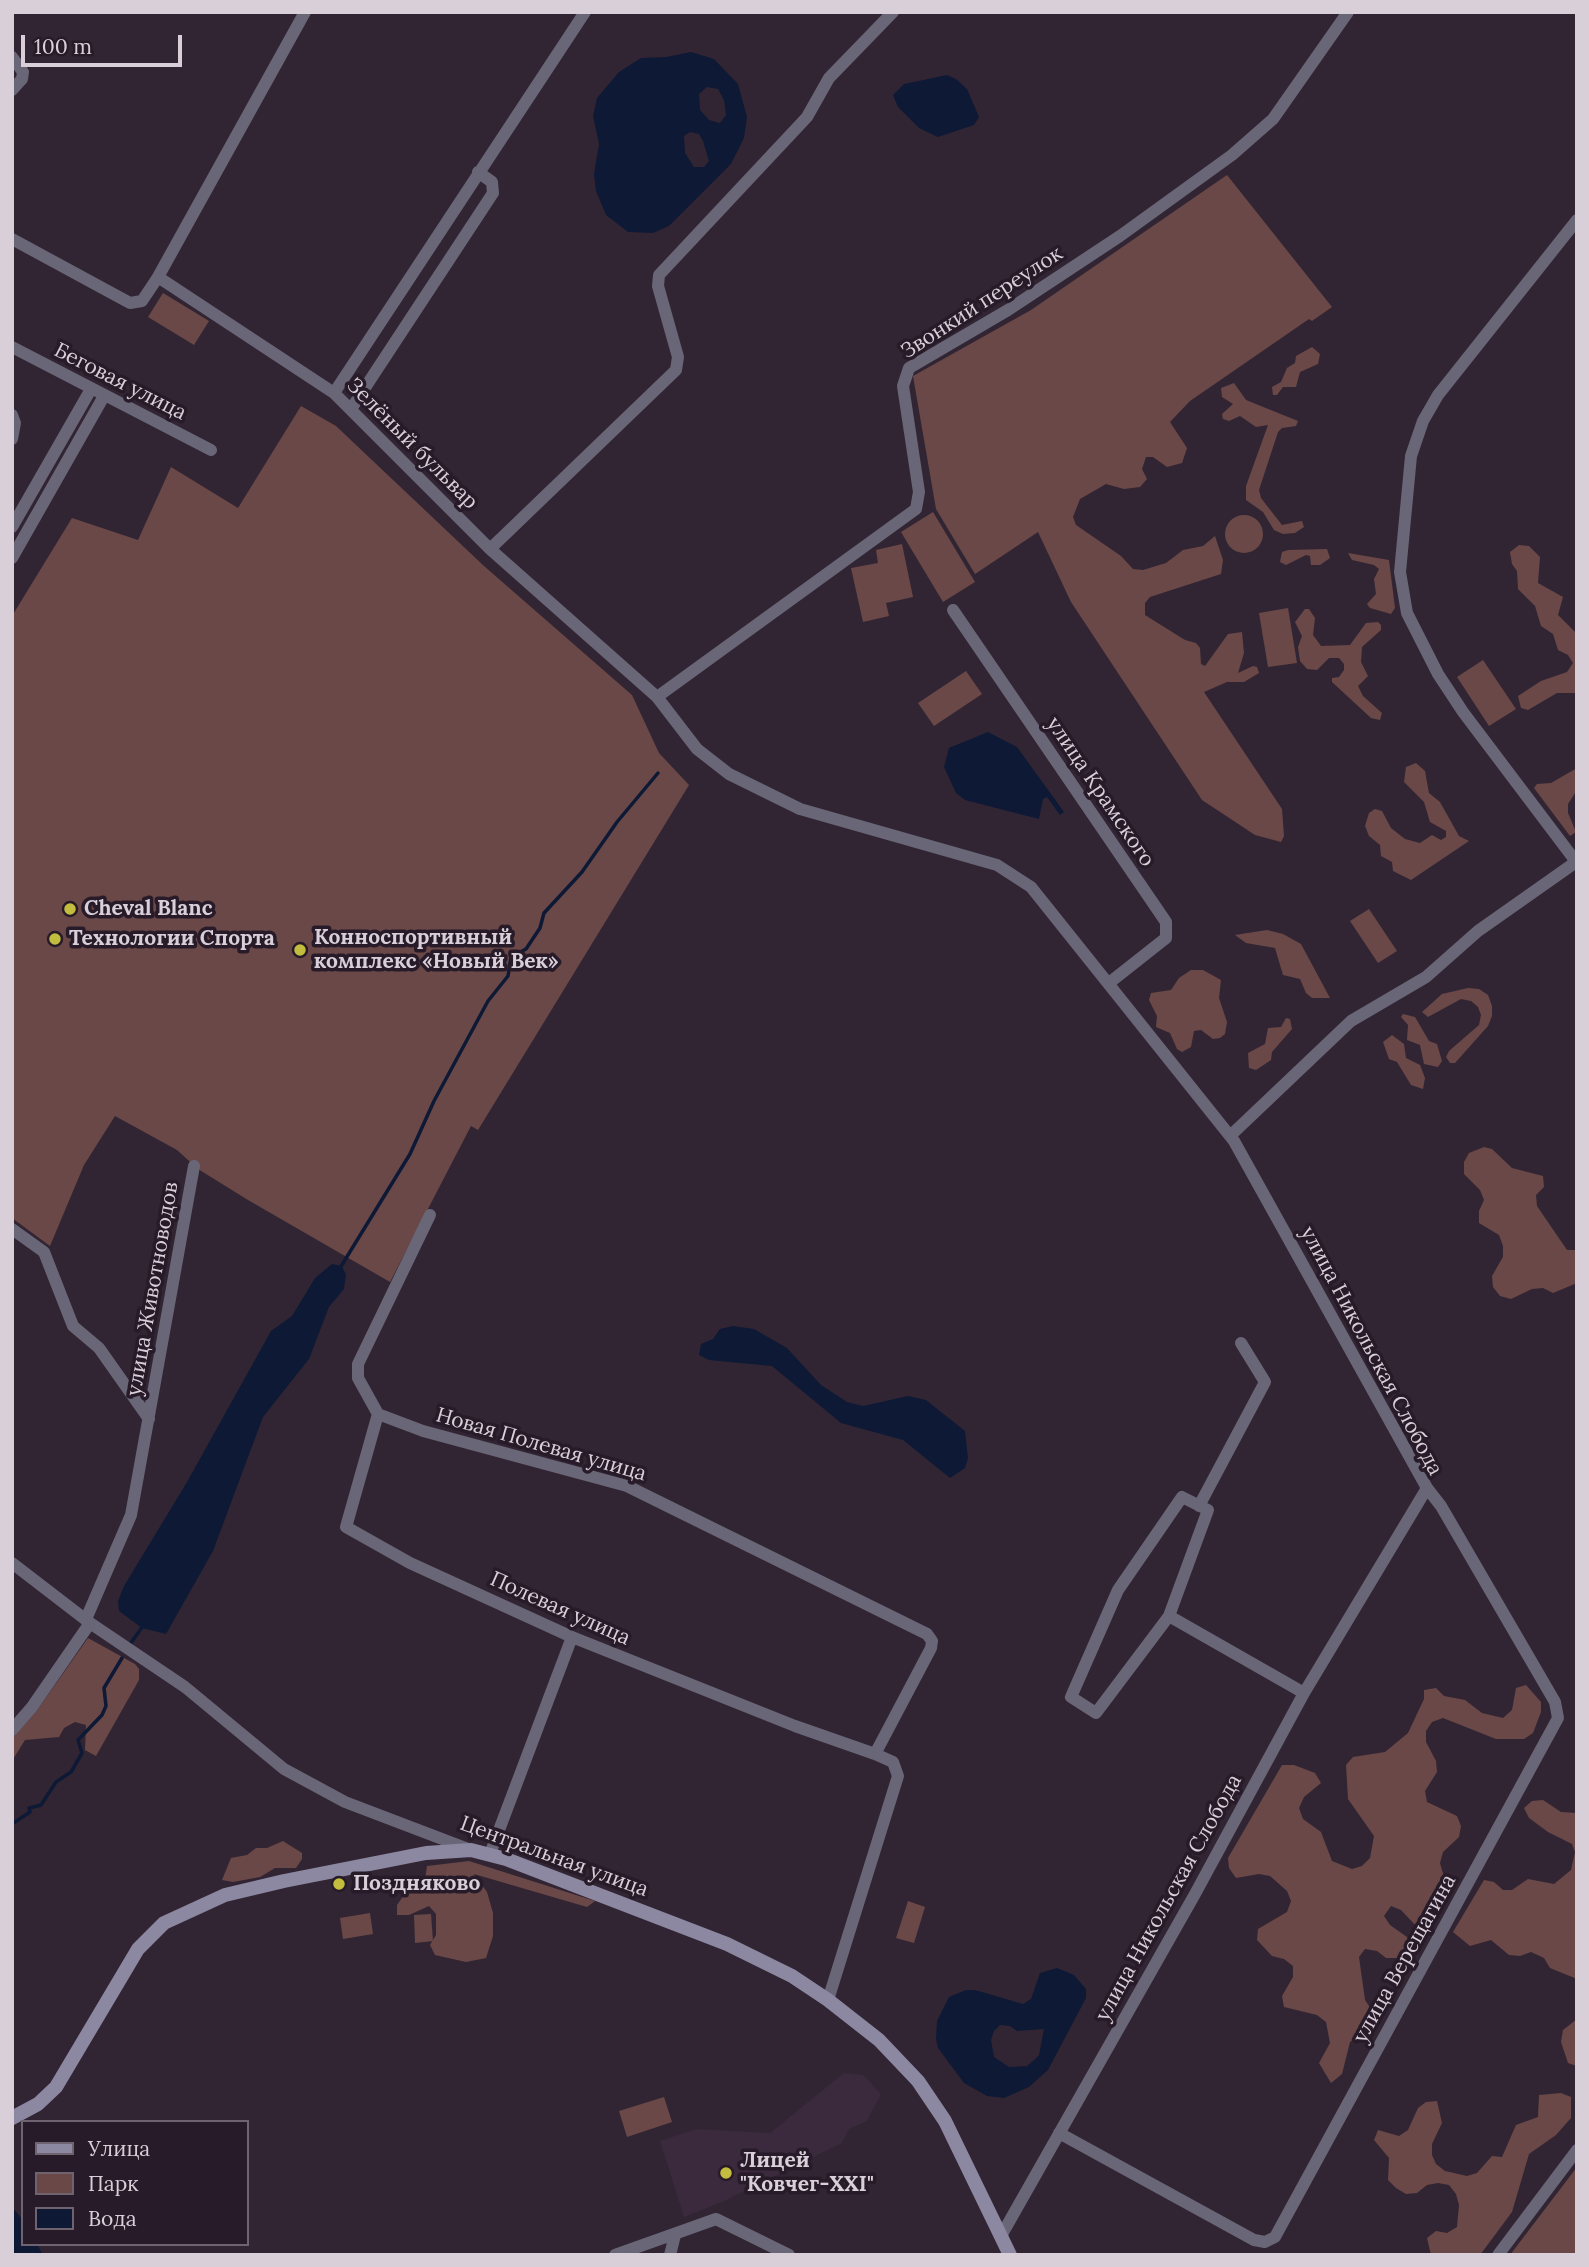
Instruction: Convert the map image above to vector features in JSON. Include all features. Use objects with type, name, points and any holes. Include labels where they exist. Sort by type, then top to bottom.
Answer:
[{"type":"street","points":[[12,239],[130,303],[142,300],[158,277],[305,12]]},
{"type":"street","points":[[334,393],[585,12]]},
{"type":"street","points":[[490,549],[676,370],[678,357],[658,286],[659,275],[807,117],[829,78],[893,12]]},
{"type":"street","name":"Звонкий переулок","points":[[657,697],[916,509],[919,492],[903,386],[909,368],[1008,310],[1120,236],[1232,155],[1273,119],[1348,12]]},
{"type":"street","points":[[12,57],[20,64],[23,72],[22,79],[12,90]]},
{"type":"street","points":[[351,409],[493,193],[492,181],[478,172]]},
{"type":"street","points":[[1230,1136],[1351,1021],[1426,977],[1478,931],[1576,862],[1463,712],[1438,674],[1410,621],[1399,572],[1411,456],[1423,421],[1438,396],[1577,220]]},
{"type":"street","name":"Зелёный бульвар","points":[[158,277],[334,393],[490,549],[657,697]]},
{"type":"street","name":"Беговая улица","points":[[12,347],[211,450]]},
{"type":"street","points":[[12,527],[90,389]]},
{"type":"street","points":[[12,558],[104,396]]},
{"type":"street","points":[[12,415],[16,423],[12,439]]},
{"type":"street","name":"улица Крамского","points":[[953,610],[1166,922],[1166,938],[1109,983]]},
{"type":"street","name":"улица Никольская Слобода","points":[[657,697],[704,756],[729,774],[768,795],[871,830],[997,865],[1031,887],[1230,1136],[1427,1488],[1304,1693],[1195,1894],[1001,2236]]},
{"type":"street","name":"улица Животноводов","points":[[12,1730],[32,1707],[88,1621],[131,1515],[194,1166]]},
{"type":"street","points":[[378,1414],[358,1378],[358,1364],[430,1215]]},
{"type":"street","name":"улица Животноводов","points":[[12,1229],[44,1252],[50,1261],[73,1326],[99,1348],[149,1419]]},
{"type":"street","points":[[1199,1506],[1265,1382],[1241,1343]]},
{"type":"street","name":"Новая Полевая улица","points":[[378,1414],[423,1431],[627,1486],[927,1634],[931,1648],[875,1754]]},
{"type":"street","name":"Полевая улица","points":[[378,1414],[346,1527],[410,1563],[572,1637],[782,1721],[875,1754]]},
{"type":"street","name":"улица Верещагина","points":[[1059,2133],[1254,2240],[1265,2242],[1275,2237],[1558,1718],[1555,1702],[1441,1506],[1427,1488]]},
{"type":"street","points":[[1182,1497],[1208,1510],[1169,1616],[1096,1713],[1071,1697],[1118,1590],[1182,1497]]},
{"type":"street","name":"Центральная улица","points":[[12,1563],[88,1621],[162,1669],[251,1745],[306,1783],[345,1802],[727,1944],[792,1976],[828,2000],[879,2040],[918,2081],[946,2121],[1010,2255]]},
{"type":"street","points":[[1169,1616],[1304,1693]]},
{"type":"street","points":[[489,1854],[572,1637]]},
{"type":"street","points":[[828,2000],[898,1776],[893,1762],[875,1754]]},
{"type":"street","points":[[12,2118],[38,2104],[56,2087],[138,1949],[163,1923],[225,1895],[284,1881],[426,1853],[471,1850]]},
{"type":"street","points":[[1498,2255],[1577,2150]]},
{"type":"street","points":[[615,2255],[716,2218],[789,2255]]},
{"type":"street","points":[[670,2255],[675,2235]]},
{"type":"shaded area","name":"Лицей \"Ковчег-XXI\"","points":[[844,2073],[863,2075],[881,2094],[867,2121],[849,2129],[842,2143],[722,2202],[684,2217],[660,2141],[696,2129],[770,2133]]},
{"type":"green space","points":[[1227,175],[1332,307],[1312,321],[1309,319],[1190,401],[1170,422],[1187,448],[1182,463],[1167,467],[1153,457],[1146,457],[1142,469],[1147,479],[1140,487],[1124,489],[1106,484],[1080,499],[1073,517],[1076,525],[1121,556],[1133,569],[1143,570],[1166,563],[1183,550],[1203,546],[1215,536],[1223,560],[1221,574],[1150,597],[1145,603],[1145,615],[1185,640],[1196,643],[1200,648],[1201,664],[1205,666],[1228,634],[1242,632],[1244,653],[1238,673],[1253,666],[1257,667],[1259,673],[1244,682],[1227,682],[1204,692],[1282,809],[1284,836],[1281,842],[1255,835],[1202,800],[1071,602],[1038,532],[975,574],[936,509],[913,376],[1031,310]]},
{"type":"green space","points":[[163,293],[209,321],[194,345],[148,317]]},
{"type":"green space","points":[[1312,347],[1320,354],[1318,364],[1300,372],[1296,387],[1283,387],[1277,395],[1273,395],[1272,387],[1281,382],[1287,368],[1295,363],[1296,356]]},
{"type":"green space","points":[[1234,383],[1246,400],[1298,421],[1296,426],[1282,428],[1278,432],[1259,490],[1261,498],[1282,525],[1302,521],[1304,527],[1295,533],[1283,534],[1274,530],[1263,512],[1246,500],[1246,486],[1268,425],[1256,427],[1240,416],[1229,421],[1223,419],[1222,414],[1233,404],[1222,397],[1221,388]]},
{"type":"green space","name":"Конноспортивный комплекс «Новый Век»","points":[[301,406],[336,426],[484,566],[632,695],[659,753],[689,785],[478,1130],[471,1126],[390,1282],[248,1200],[198,1169],[177,1150],[115,1116],[84,1165],[50,1246],[12,1218],[12,616],[72,518],[138,540],[171,467],[238,508]]},
{"type":"green space","points":[[933,512],[975,582],[943,602],[901,532]]},
{"type":"green space","points":[[1244,515],[1257,521],[1263,534],[1257,547],[1244,553],[1231,547],[1225,534],[1231,521]]},
{"type":"green space","points":[[902,544],[913,597],[886,603],[889,616],[863,622],[851,568],[878,563],[876,550]]},
{"type":"green space","points":[[1519,545],[1529,546],[1540,557],[1538,583],[1563,597],[1558,615],[1577,634],[1577,693],[1557,693],[1528,710],[1521,708],[1518,696],[1541,681],[1567,672],[1573,663],[1568,655],[1558,650],[1553,634],[1541,626],[1535,606],[1518,589],[1517,571],[1512,564],[1510,552]]},
{"type":"green space","points":[[1327,549],[1330,558],[1320,565],[1311,565],[1310,556],[1306,555],[1286,565],[1280,562],[1282,552],[1288,550]]},
{"type":"green space","points":[[1348,553],[1389,560],[1395,608],[1391,614],[1370,608],[1367,604],[1376,594],[1374,579],[1379,569],[1374,565],[1352,560]]},
{"type":"green space","points":[[1288,608],[1297,663],[1268,667],[1259,613]]},
{"type":"green space","points":[[1305,609],[1309,609],[1315,618],[1313,635],[1321,646],[1350,645],[1366,623],[1378,622],[1381,625],[1381,630],[1362,647],[1361,662],[1368,676],[1358,686],[1363,696],[1382,713],[1380,720],[1371,718],[1332,682],[1332,678],[1339,677],[1344,670],[1344,664],[1339,658],[1329,658],[1317,670],[1307,669],[1300,661],[1298,647],[1302,636],[1295,622]]},
{"type":"green space","points":[[1483,660],[1516,709],[1489,726],[1457,677]]},
{"type":"green space","points":[[966,671],[982,694],[934,726],[918,703]]},
{"type":"green space","points":[[1416,763],[1425,771],[1429,793],[1440,802],[1459,836],[1469,841],[1411,880],[1393,871],[1392,862],[1381,856],[1380,845],[1369,836],[1365,826],[1369,813],[1375,809],[1382,811],[1391,828],[1405,839],[1420,843],[1432,835],[1441,840],[1446,837],[1446,831],[1430,822],[1424,802],[1404,782],[1406,767]]},
{"type":"green space","points":[[1577,768],[1577,790],[1568,804],[1568,813],[1576,832],[1570,836],[1534,788],[1537,784],[1551,783]]},
{"type":"green space","points":[[1369,909],[1397,951],[1378,963],[1350,921]]},
{"type":"green space","points":[[1267,930],[1283,934],[1301,944],[1330,998],[1312,998],[1306,993],[1300,979],[1283,975],[1275,948],[1246,943],[1235,935]]},
{"type":"green space","points":[[1191,970],[1203,970],[1221,980],[1219,998],[1227,1022],[1225,1034],[1220,1038],[1213,1039],[1201,1030],[1194,1031],[1191,1047],[1182,1052],[1177,1049],[1170,1033],[1156,1027],[1157,1016],[1149,1000],[1151,993],[1171,990],[1179,978]]},
{"type":"green space","points":[[1468,988],[1479,989],[1488,995],[1492,1016],[1488,1026],[1455,1063],[1450,1063],[1446,1057],[1449,1051],[1479,1025],[1481,1015],[1478,1007],[1471,1001],[1461,999],[1428,1017],[1422,1012],[1442,994]]},
{"type":"green space","points":[[1403,1014],[1415,1017],[1429,1041],[1437,1044],[1442,1061],[1438,1067],[1424,1064],[1420,1045],[1407,1040],[1408,1025],[1401,1017]]},
{"type":"green space","points":[[1286,1018],[1290,1019],[1292,1029],[1272,1052],[1271,1060],[1256,1070],[1249,1068],[1248,1053],[1265,1044],[1268,1028],[1281,1027]]},
{"type":"green space","points":[[1392,1035],[1404,1044],[1406,1058],[1420,1065],[1425,1078],[1423,1089],[1411,1085],[1397,1062],[1389,1059],[1383,1042]]},
{"type":"green space","points":[[1484,1147],[1492,1149],[1512,1168],[1543,1176],[1544,1187],[1536,1195],[1537,1206],[1567,1250],[1577,1250],[1577,1283],[1553,1293],[1543,1288],[1532,1289],[1511,1299],[1500,1296],[1493,1287],[1492,1276],[1503,1257],[1503,1246],[1499,1235],[1479,1223],[1479,1211],[1484,1200],[1480,1190],[1464,1174],[1464,1162],[1469,1153]]},
{"type":"green space","points":[[88,1638],[135,1664],[139,1669],[139,1680],[96,1756],[85,1750],[86,1725],[75,1722],[64,1728],[59,1737],[25,1740],[12,1761],[12,1738],[38,1709]]},
{"type":"green space","points":[[1526,1685],[1541,1702],[1541,1712],[1533,1733],[1524,1739],[1496,1739],[1443,1718],[1432,1722],[1426,1731],[1426,1742],[1436,1761],[1437,1772],[1425,1791],[1427,1802],[1457,1816],[1461,1826],[1459,1837],[1443,1852],[1440,1863],[1446,1884],[1439,1893],[1427,1925],[1417,1927],[1401,1910],[1391,1906],[1384,1916],[1390,1925],[1407,1937],[1412,1948],[1409,1958],[1386,1958],[1377,1951],[1365,1949],[1359,1957],[1365,2000],[1371,2009],[1372,2020],[1369,2030],[1350,2042],[1342,2074],[1331,2083],[1319,2063],[1330,2043],[1326,2022],[1317,2015],[1284,2007],[1282,1996],[1293,1977],[1293,1966],[1284,1959],[1272,1956],[1257,1940],[1258,1929],[1287,1912],[1291,1901],[1287,1891],[1270,1876],[1259,1874],[1236,1878],[1229,1868],[1228,1858],[1282,1765],[1294,1765],[1315,1773],[1321,1783],[1304,1797],[1299,1808],[1303,1819],[1321,1832],[1332,1861],[1352,1869],[1362,1866],[1370,1858],[1374,1836],[1348,1799],[1346,1765],[1353,1757],[1385,1752],[1408,1733],[1424,1699],[1424,1690],[1436,1688],[1444,1696],[1465,1700],[1482,1713],[1503,1718],[1512,1710],[1516,1688]]},
{"type":"green space","points":[[1543,1800],[1561,1812],[1577,1813],[1577,1979],[1550,1968],[1544,1958],[1531,1952],[1520,1956],[1509,1955],[1491,1940],[1470,1946],[1453,1932],[1484,1880],[1494,1882],[1503,1890],[1512,1890],[1528,1879],[1554,1884],[1571,1870],[1575,1852],[1572,1844],[1548,1832],[1529,1818],[1524,1808],[1532,1801]]},
{"type":"green space","points":[[283,1841],[302,1853],[302,1859],[296,1868],[275,1868],[260,1877],[233,1882],[222,1880],[231,1858],[247,1855],[256,1848],[267,1848]]},
{"type":"green space","points":[[469,1861],[595,1901],[587,1907],[474,1874],[487,1892],[493,1913],[493,1936],[486,1958],[466,1962],[435,1955],[430,1945],[436,1935],[436,1914],[429,1906],[409,1915],[397,1915],[397,1905],[404,1895],[424,1887],[427,1866]]},
{"type":"green space","points":[[908,1901],[925,1907],[914,1943],[896,1938]]},
{"type":"green space","points":[[370,1913],[373,1934],[343,1939],[340,1918]]},
{"type":"green space","points":[[431,1914],[433,1941],[415,1943],[414,1915]]},
{"type":"green space","points":[[1577,2019],[1577,2066],[1568,2063],[1561,2042],[1563,2030]]},
{"type":"green space","points":[[1561,2093],[1571,2097],[1571,2118],[1556,2135],[1529,2154],[1512,2212],[1480,2255],[1431,2255],[1427,2238],[1436,2231],[1447,2233],[1457,2227],[1459,2205],[1456,2194],[1449,2185],[1438,2183],[1427,2185],[1417,2193],[1406,2194],[1396,2188],[1388,2180],[1389,2158],[1374,2140],[1378,2130],[1399,2136],[1408,2130],[1418,2108],[1426,2102],[1437,2101],[1442,2123],[1432,2144],[1432,2155],[1436,2164],[1445,2171],[1467,2176],[1477,2173],[1492,2156],[1502,2157],[1516,2125],[1538,2117],[1539,2095]]},
{"type":"green space","points":[[664,2097],[672,2122],[627,2137],[619,2111]]},
{"type":"green space","points":[[1577,2167],[1577,2255],[1510,2255]]},
{"type":"water","points":[[691,52],[714,59],[738,84],[747,117],[744,138],[731,164],[669,226],[653,233],[628,232],[606,215],[596,191],[594,174],[599,144],[593,116],[597,98],[619,72],[641,58]],"holes":[[[707,87],[718,89],[724,100],[726,115],[720,123],[709,120],[700,110],[699,94]],[[690,132],[699,134],[703,141],[709,161],[704,167],[694,167],[685,153],[684,136]]]},
{"type":"water","points":[[947,75],[967,89],[979,117],[974,125],[938,137],[919,128],[898,107],[893,95],[904,84]]},
{"type":"water","points":[[988,732],[1017,747],[1064,812],[1060,815],[1047,797],[1043,799],[1039,819],[965,800],[956,793],[944,767],[949,748]]},
{"type":"water","points":[[332,1264],[342,1266],[346,1275],[344,1289],[329,1307],[309,1359],[263,1417],[213,1551],[166,1634],[142,1628],[119,1611],[118,1601],[124,1586],[187,1482],[271,1331],[292,1316],[315,1278]]},
{"type":"water","points":[[733,1326],[754,1329],[787,1348],[821,1385],[847,1402],[863,1406],[908,1396],[926,1400],[965,1431],[968,1458],[965,1468],[950,1478],[903,1440],[841,1423],[772,1366],[709,1360],[699,1355],[701,1344],[713,1339],[720,1329]]},
{"type":"water","points":[[1057,1968],[1074,1975],[1086,1989],[1086,1998],[1048,2070],[1029,2087],[1004,2098],[987,2096],[964,2083],[938,2048],[937,2021],[949,1997],[966,1990],[975,1990],[1023,2004],[1031,1999],[1040,1973]],"holes":[[[1000,2025],[1010,2026],[1017,2031],[1044,2029],[1039,2055],[1027,2066],[1009,2067],[994,2057],[991,2040],[994,2031]]]},
{"type":"water","points":[[12,2207],[21,2218],[21,2246],[38,2246],[43,2255],[12,2255]]},
{"type":"waterway","points":[[340,1268],[410,1154],[434,1101],[488,1001],[508,976],[511,957],[526,949],[540,928],[544,913],[582,872],[617,822],[658,773]]},
{"type":"waterway","points":[[130,1644],[143,1626]]},
{"type":"waterway","points":[[12,1824],[30,1812],[29,1808],[41,1805],[56,1782],[71,1772],[82,1753],[78,1740],[102,1715],[106,1706],[104,1688],[122,1658]]},
{"type":"place","name":"Cheval Blanc","points":[[70,909]]},
{"type":"place","name":"Технологии Спорта","points":[[55,939]]},
{"type":"place","name":"Конноспортивный комплекс «Новый Век»","points":[[300,950]]},
{"type":"place","name":"Поздняково","points":[[339,1884]]},
{"type":"place","name":"Лицей \"Ковчег-XXI\"","points":[[726,2173]]}]
